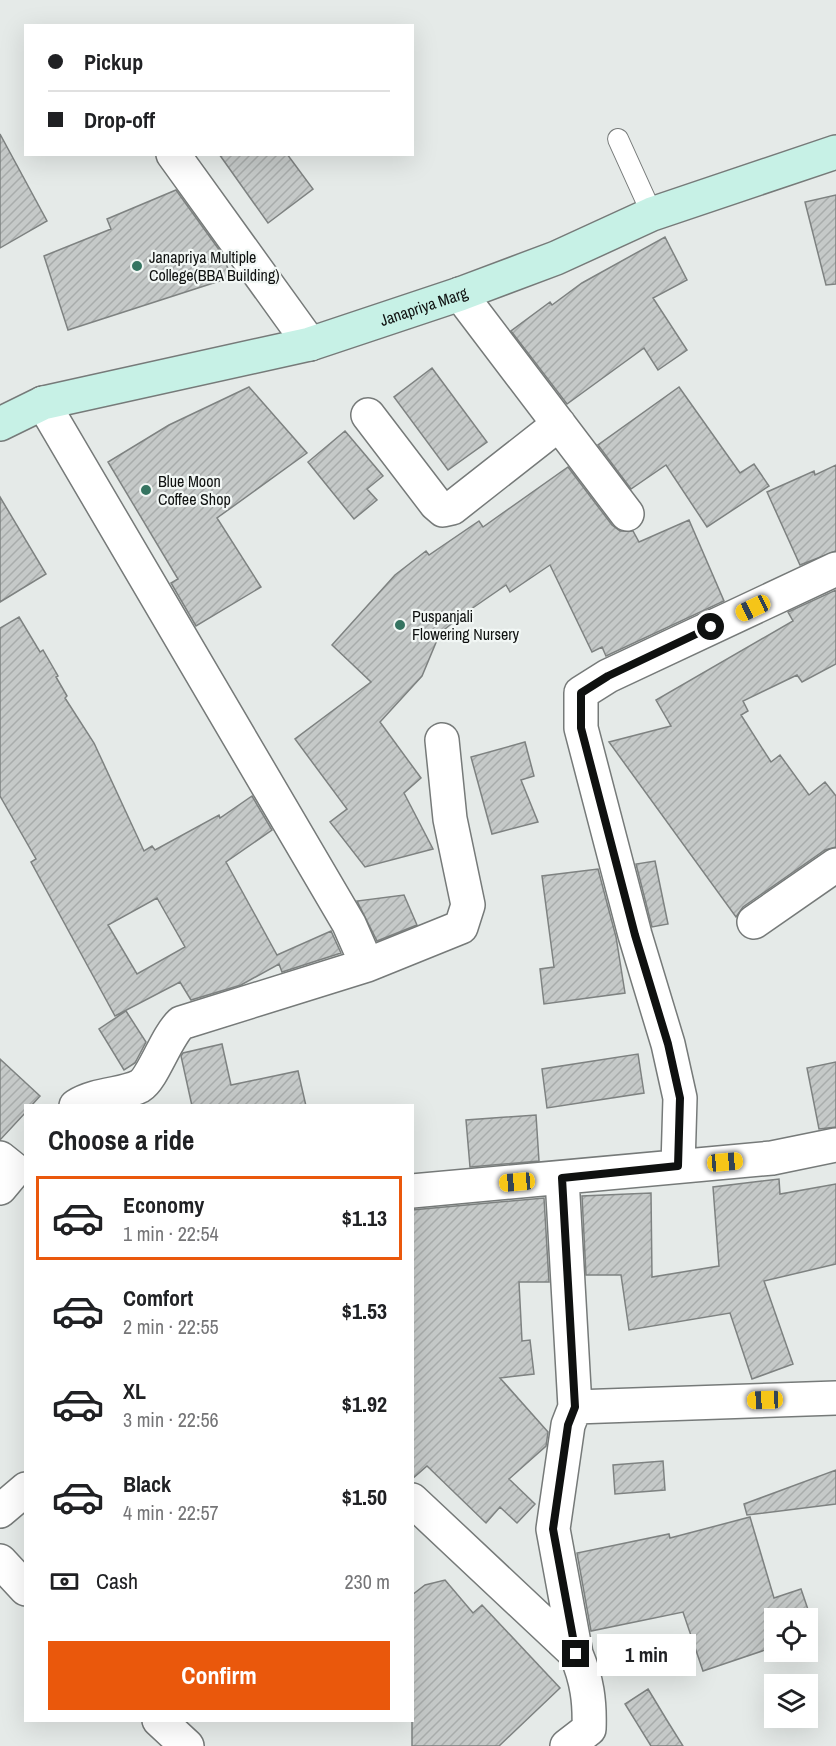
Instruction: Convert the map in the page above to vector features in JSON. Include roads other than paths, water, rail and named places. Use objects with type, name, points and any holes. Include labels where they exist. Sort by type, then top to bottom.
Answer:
[{"type":"main road","name":"Janapriya Marg","points":[[0,424],[44,403],[310,344],[460,294],[556,258],[652,214],[836,152]]},
{"type":"street","points":[[173,156],[310,344]]},
{"type":"street","points":[[460,294],[627,514]]},
{"type":"street","points":[[44,403],[349,924],[368,965]]},
{"type":"street","points":[[368,415],[443,510],[452,508],[559,424]]},
{"type":"street","points":[[678,1166],[680,1098],[668,1044],[635,935],[581,728],[581,693],[608,676],[836,568]]},
{"type":"street","points":[[80,1104],[90,1098],[140,1086],[147,1078],[173,1031],[181,1023],[368,965],[461,927],[468,905],[450,819],[442,740]]},
{"type":"street","points":[[754,922],[836,866]]},
{"type":"street","points":[[414,1191],[772,1158],[836,1145]]},
{"type":"street","points":[[562,1178],[575,1407],[568,1425],[553,1529],[576,1654],[586,1678],[590,1704],[589,1729],[567,1746]]},
{"type":"street","points":[[575,1407],[836,1398]]},
{"type":"street","points":[[0,1511],[24,1491]]},
{"type":"street","points":[[414,1502],[576,1654]]},
{"type":"street","points":[[0,1561],[24,1587]]},
{"type":"street","points":[[161,1722],[187,1746]]},
{"type":"lane","points":[[618,139],[652,214]]},
{"type":"place","name":"Janapriya Multiple College(BBA Building)","points":[[137,266]]},
{"type":"place","name":"Blue Moon Coffee Shop","points":[[146,490]]},
{"type":"place","name":"Puspanjali Flowering Nursery","points":[[400,625]]}]
